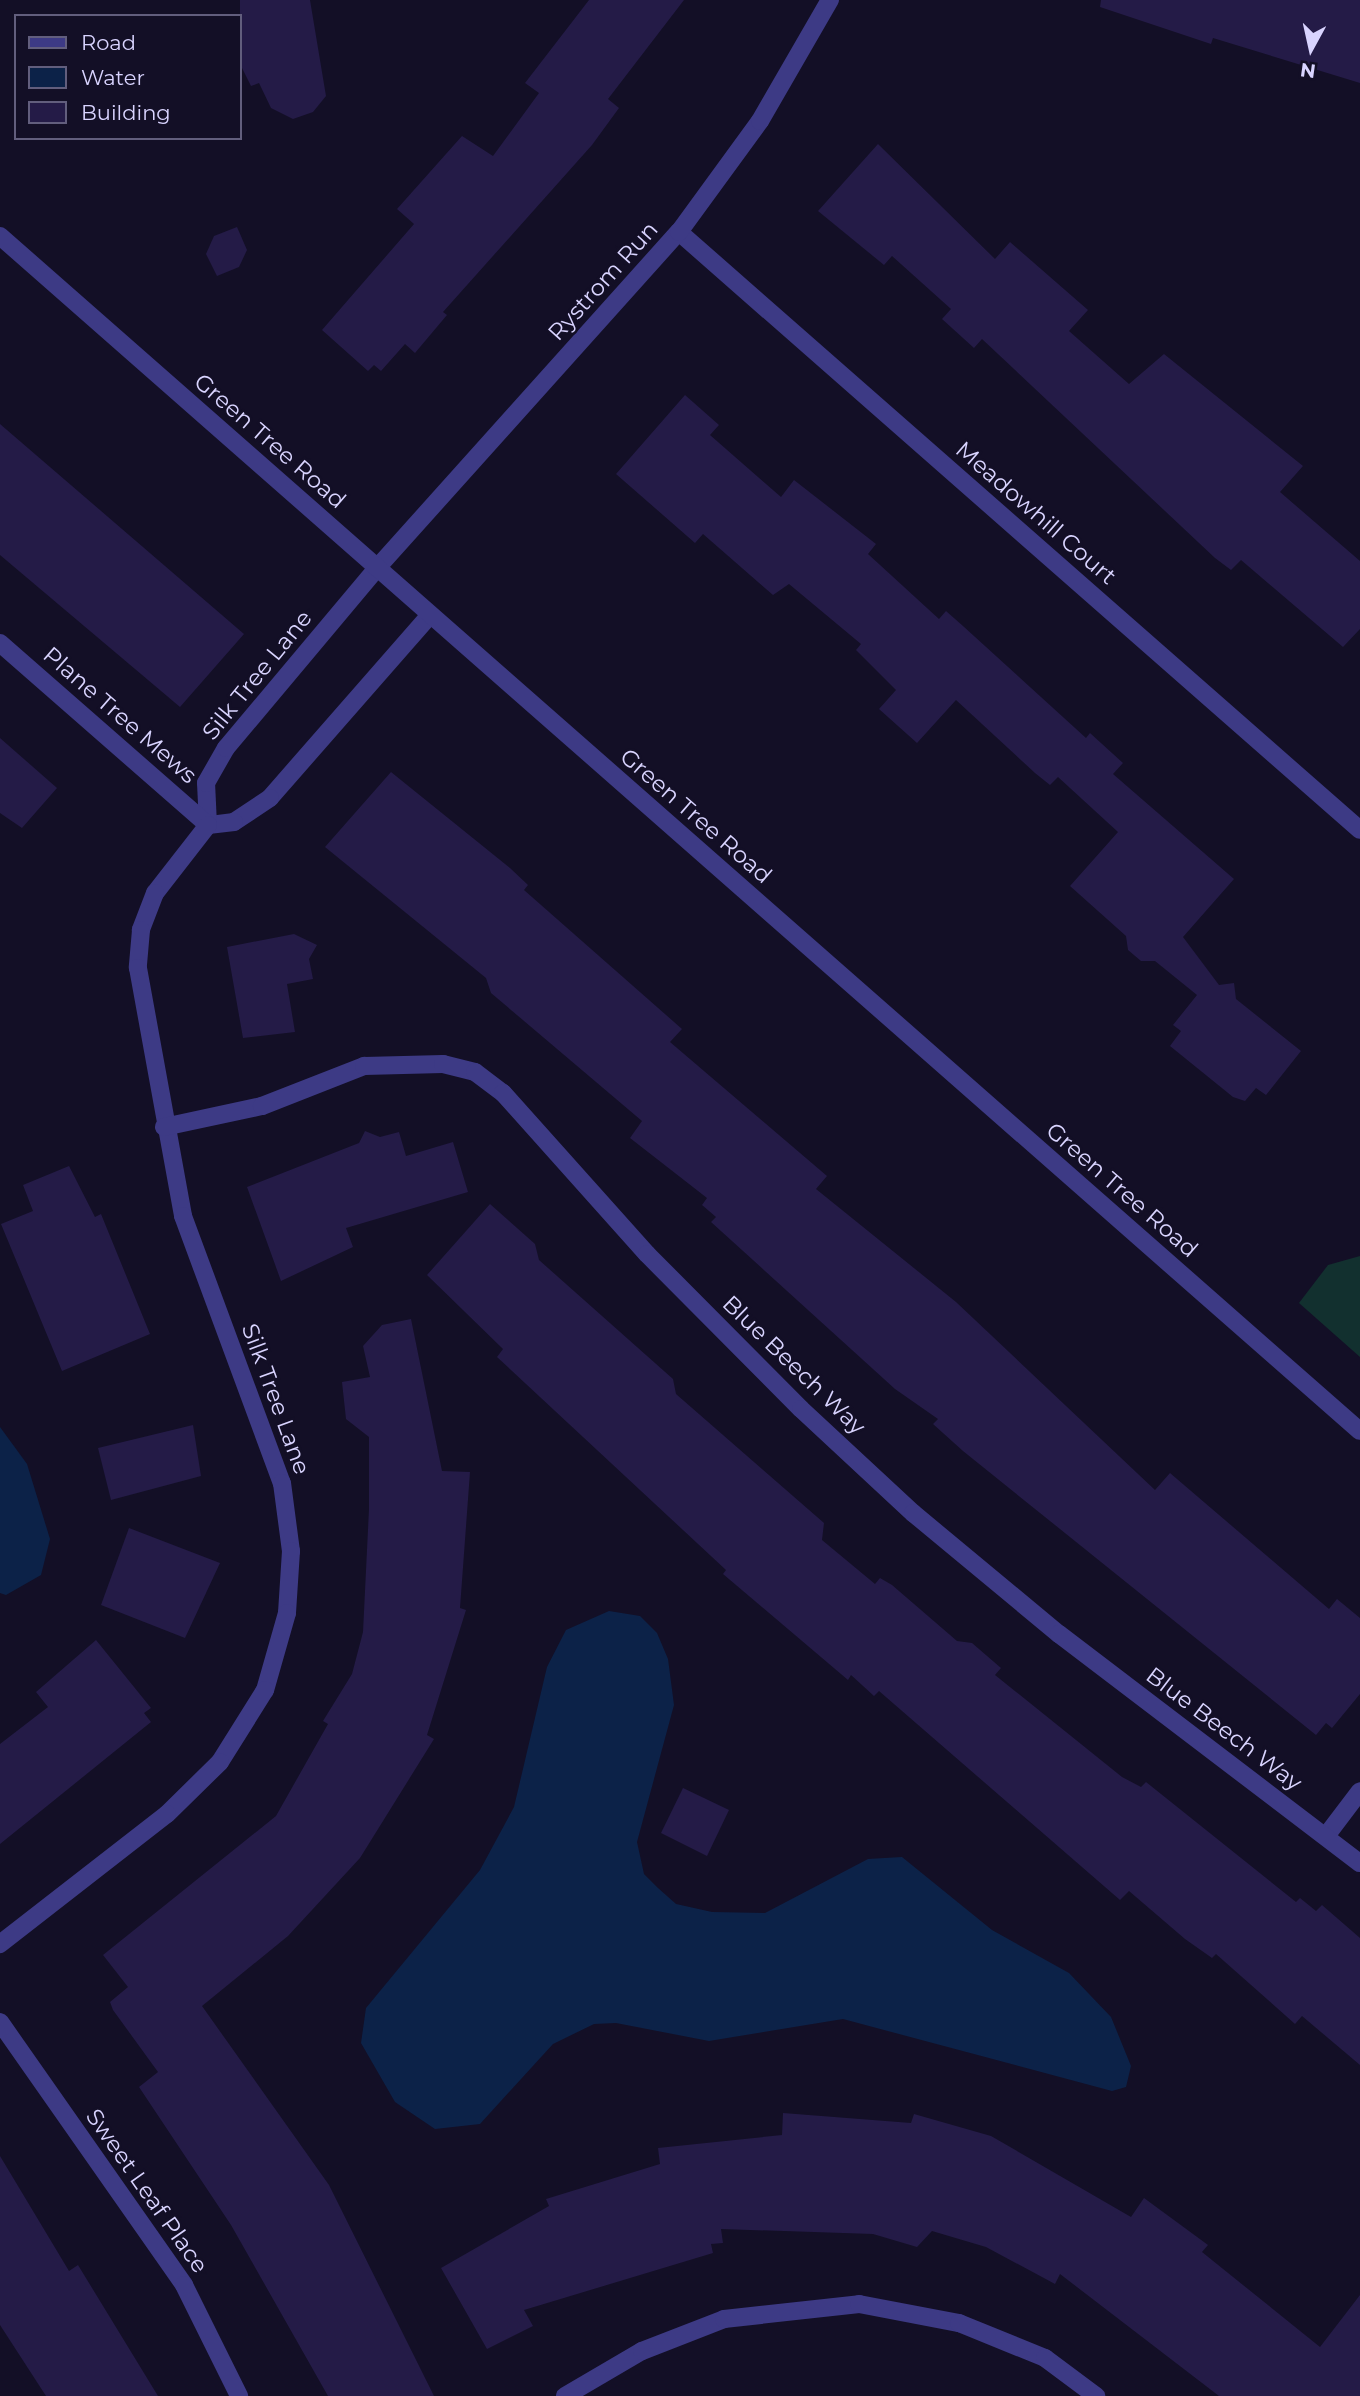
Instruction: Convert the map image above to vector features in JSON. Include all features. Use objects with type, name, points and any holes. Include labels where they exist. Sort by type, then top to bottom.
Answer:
[{"type":"street","name":"Rystrom Run","points":[[377,568],[679,232],[760,121],[830,0]]},
{"type":"street","name":"Meadowhill Court","points":[[679,232],[1360,830]]},
{"type":"street","name":"Green Tree Road","points":[[0,236],[1360,1431]]},
{"type":"street","name":"Silk Tree Lane","points":[[0,1944],[167,1814],[220,1762],[265,1690],[287,1612],[291,1551],[282,1483],[183,1216],[164,1127],[138,968],[141,930],[155,893],[208,825],[206,783],[226,748],[377,568]]},
{"type":"street","points":[[208,825],[234,821],[270,799],[430,615]]},
{"type":"street","name":"Plane Tree Mews","points":[[0,643],[208,825]]},
{"type":"street","name":"Blue Beech Way","points":[[164,1127],[261,1106],[364,1066],[432,1063],[475,1072],[503,1093],[656,1264],[913,1513],[1059,1634],[1360,1863]]},
{"type":"street","points":[[1326,1836],[1360,1791]]},
{"type":"street","name":"Sweet Leaf Place","points":[[0,2022],[184,2285],[239,2396]]},
{"type":"street","points":[[565,2396],[642,2351],[724,2319],[859,2304],[959,2323],[1045,2358],[1096,2396]]},
{"type":"green space","points":[[1360,1256],[1360,1357],[1299,1303],[1328,1265]]},
{"type":"water","points":[[0,1427],[27,1464],[50,1539],[41,1575],[6,1595],[0,1593]]},
{"type":"water","points":[[609,1611],[640,1616],[657,1633],[668,1659],[674,1705],[637,1842],[644,1874],[658,1888],[676,1904],[712,1912],[765,1913],[868,1859],[902,1857],[992,1930],[1069,1973],[1111,2017],[1131,2066],[1126,2087],[1112,2091],[843,2019],[709,2041],[616,2023],[594,2024],[553,2044],[480,2124],[435,2129],[395,2102],[361,2043],[366,2008],[480,1870],[514,1807],[547,1667],[566,1630]]},
{"type":"building","points":[[240,0],[310,0],[326,96],[313,112],[293,119],[271,108],[259,83],[251,86],[242,68]]},
{"type":"building","points":[[589,0],[684,0],[608,99],[619,108],[592,145],[443,312],[447,315],[415,353],[405,344],[381,371],[374,365],[368,371],[322,330],[414,224],[397,209],[462,136],[493,156],[539,93],[525,83]]},
{"type":"building","points":[[1101,0],[1360,0],[1360,83],[1213,38],[1211,44],[1100,7]]},
{"type":"building","points":[[878,144],[995,259],[1010,242],[1088,310],[1069,331],[1129,384],[1164,354],[1303,466],[1280,492],[1360,561],[1360,629],[1343,647],[1241,560],[1231,570],[1215,558],[982,339],[974,348],[942,319],[951,309],[892,256],[884,265],[818,211]]},
{"type":"building","points":[[237,227],[247,250],[239,267],[217,276],[206,254],[214,236]]},
{"type":"building","points":[[685,395],[719,425],[710,435],[781,497],[794,480],[876,544],[868,554],[939,619],[946,611],[1086,738],[1090,733],[1123,763],[1113,774],[1234,879],[1183,937],[1219,985],[1234,983],[1236,999],[1301,1051],[1266,1095],[1256,1088],[1245,1101],[1233,1097],[1170,1046],[1181,1031],[1173,1025],[1197,995],[1155,961],[1141,961],[1128,950],[1126,936],[1070,886],[1118,832],[1058,777],[1050,785],[1035,773],[956,700],[917,743],[879,709],[896,690],[856,650],[861,644],[789,584],[773,595],[703,534],[695,543],[616,474]]},
{"type":"building","points":[[0,424],[244,634],[180,707],[0,555]]},
{"type":"building","points":[[0,738],[57,788],[22,828],[0,813]]},
{"type":"building","points":[[391,772],[510,868],[528,885],[524,890],[682,1029],[670,1042],[827,1176],[816,1189],[956,1302],[1155,1490],[1170,1473],[1329,1609],[1337,1599],[1360,1618],[1360,1694],[1332,1728],[1326,1723],[1316,1735],[963,1451],[933,1424],[938,1419],[895,1389],[711,1222],[716,1217],[702,1205],[707,1198],[630,1138],[642,1121],[491,993],[486,978],[325,847]]},
{"type":"building","points":[[294,934],[317,945],[309,959],[313,979],[287,984],[295,1032],[243,1038],[227,947]]},
{"type":"building","points":[[365,1131],[380,1137],[399,1132],[406,1156],[453,1142],[468,1192],[346,1228],[353,1247],[281,1281],[247,1187],[359,1143]]},
{"type":"building","points":[[69,1166],[95,1217],[101,1214],[150,1334],[62,1371],[1,1224],[33,1211],[23,1185]]},
{"type":"building","points":[[490,1204],[535,1244],[539,1260],[673,1379],[676,1394],[824,1523],[822,1540],[875,1584],[880,1578],[892,1585],[957,1641],[972,1643],[1001,1668],[995,1675],[1122,1777],[1141,1787],[1146,1782],[1296,1902],[1300,1898],[1316,1911],[1322,1905],[1360,1938],[1360,2065],[1302,2016],[1295,2024],[1216,1954],[1212,1958],[1185,1939],[1129,1891],[1120,1900],[879,1691],[874,1696],[851,1675],[848,1680],[723,1574],[726,1570],[497,1357],[503,1349],[427,1275]]},
{"type":"building","points":[[411,1319],[442,1471],[470,1472],[460,1608],[466,1610],[427,1735],[434,1739],[360,1858],[288,1936],[202,2006],[329,2185],[434,2396],[328,2396],[231,2225],[139,2087],[158,2072],[113,2010],[110,2002],[128,1987],[103,1955],[276,1816],[328,1724],[323,1721],[352,1674],[363,1632],[369,1509],[369,1437],[346,1419],[342,1382],[370,1377],[363,1346],[382,1325]]},
{"type":"building","points":[[193,1425],[201,1476],[111,1500],[98,1448]]},
{"type":"building","points":[[129,1528],[220,1563],[185,1638],[101,1605]]},
{"type":"building","points":[[96,1640],[151,1708],[144,1713],[151,1722],[0,1844],[0,1744],[48,1707],[36,1692]]},
{"type":"building","points":[[683,1788],[729,1810],[707,1856],[661,1833]]},
{"type":"building","points":[[783,2113],[911,2123],[914,2114],[991,2136],[1131,2217],[1144,2198],[1208,2245],[1202,2252],[1320,2347],[1360,2295],[1360,2396],[1219,2396],[1060,2274],[1055,2284],[986,2247],[932,2231],[917,2247],[873,2234],[721,2229],[723,2243],[711,2244],[713,2253],[524,2310],[533,2326],[487,2349],[441,2268],[549,2206],[546,2199],[660,2164],[658,2148],[782,2135]]},
{"type":"building","points":[[0,2156],[69,2271],[78,2265],[158,2396],[46,2396],[0,2325]]}]
